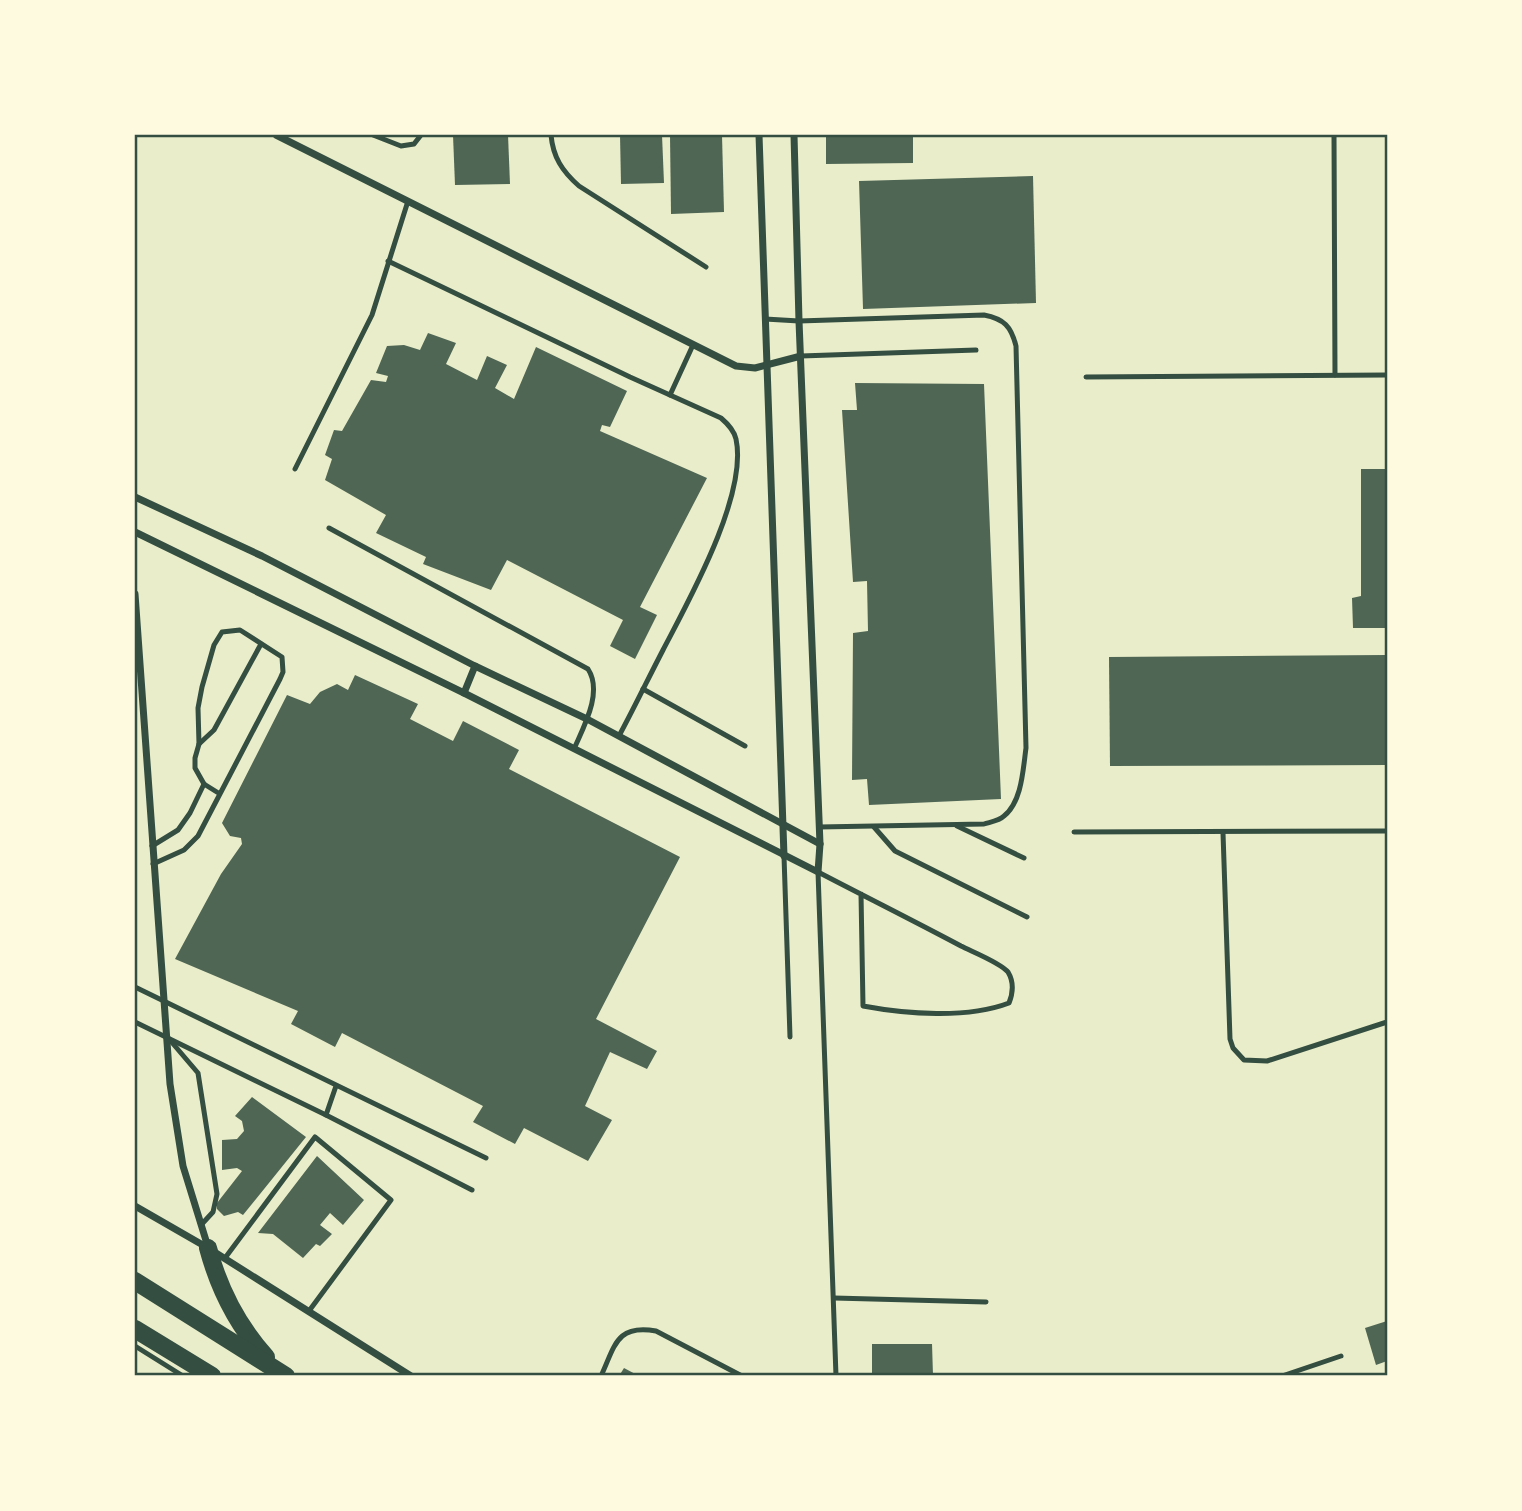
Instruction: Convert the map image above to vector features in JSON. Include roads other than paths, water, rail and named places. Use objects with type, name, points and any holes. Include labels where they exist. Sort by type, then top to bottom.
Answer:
[{"type":"highway","points":[[208,1248],[221,1289],[242,1328],[286,1376]]},
{"type":"highway","points":[[135,1281],[286,1376]]},
{"type":"highway","points":[[135,1329],[212,1376]]},
{"type":"street","points":[[276,135],[736,366],[755,368],[801,356]]},
{"type":"street","points":[[759,135],[765,365],[785,856]]},
{"type":"street","points":[[135,532],[464,693],[818,872],[820,844],[794,135]]},
{"type":"street","points":[[135,497],[262,556],[475,666],[587,719],[820,844]]},
{"type":"street","points":[[135,594],[170,1084],[183,1166],[208,1248]]},
{"type":"street","points":[[464,693],[475,666]]},
{"type":"street","points":[[135,1206],[225,1258],[411,1376]]},
{"type":"lane","points":[[373,135],[401,146],[414,144],[421,135]]},
{"type":"lane","points":[[551,135],[552,150],[564,173],[706,267]]},
{"type":"lane","points":[[1334,135],[1335,375]]},
{"type":"lane","points":[[295,469],[372,314],[408,201]]},
{"type":"lane","points":[[388,261],[721,418],[732,428],[737,456],[734,484],[727,510],[705,569],[619,736]]},
{"type":"lane","points":[[765,319],[799,321],[984,315],[1007,323],[1016,346],[1026,748],[1022,776],[1010,810],[1003,818],[984,824],[819,827]]},
{"type":"lane","points":[[670,395],[693,345]]},
{"type":"lane","points":[[801,356],[976,350]]},
{"type":"lane","points":[[1086,377],[1387,375]]},
{"type":"lane","points":[[329,528],[588,669],[593,677],[594,690],[587,719],[574,749]]},
{"type":"lane","points":[[153,864],[192,844],[220,794],[283,672],[282,657],[240,630],[222,632],[218,637],[198,708],[199,744],[195,768],[204,784],[220,794]]},
{"type":"lane","points":[[199,744],[214,730],[261,644]]},
{"type":"lane","points":[[643,689],[745,746]]},
{"type":"lane","points":[[152,846],[178,830],[204,784]]},
{"type":"lane","points":[[956,825],[1024,858]]},
{"type":"lane","points":[[874,827],[895,850],[1027,917]]},
{"type":"lane","points":[[1074,832],[1387,831]]},
{"type":"lane","points":[[1223,833],[1230,1039],[1233,1048],[1244,1060],[1267,1061],[1387,1023]]},
{"type":"lane","points":[[785,856],[790,1037]]},
{"type":"lane","points":[[836,1376],[818,872],[861,894],[1007,970],[1013,994],[1009,1003],[984,1010],[904,1013],[863,1006],[861,894]]},
{"type":"lane","points":[[135,988],[486,1158]]},
{"type":"lane","points":[[135,1021],[472,1190]]},
{"type":"lane","points":[[166,1035],[198,1073],[217,1194],[213,1212],[201,1225]]},
{"type":"lane","points":[[326,1115],[336,1086]]},
{"type":"lane","points":[[225,1258],[315,1138],[391,1200],[309,1311]]},
{"type":"lane","points":[[834,1298],[986,1302]]},
{"type":"lane","points":[[601,1376],[622,1334],[641,1329],[656,1331],[742,1376]]},
{"type":"lane","points":[[135,1346],[183,1376]]},
{"type":"lane","points":[[1282,1376],[1341,1356]]}]
